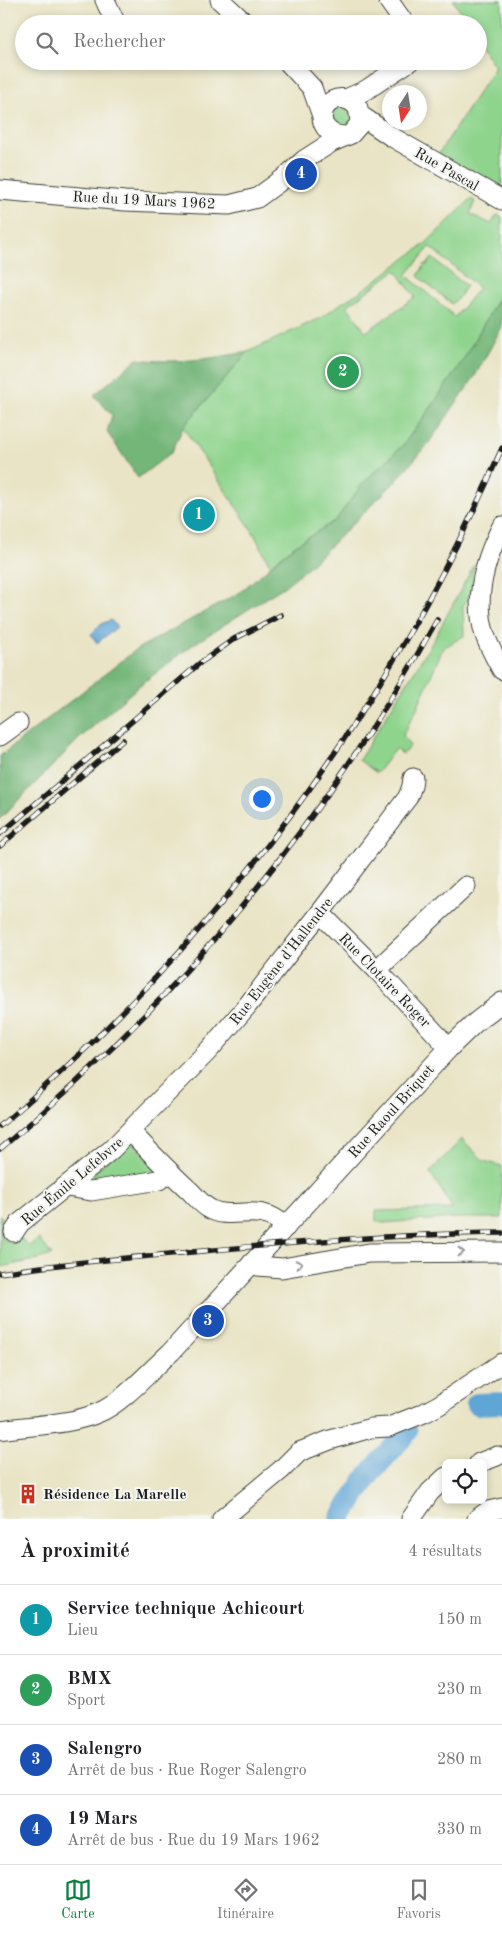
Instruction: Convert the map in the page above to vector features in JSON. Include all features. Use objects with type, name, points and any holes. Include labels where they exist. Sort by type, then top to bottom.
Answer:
[{"type":"street","points":[[105,0],[112,15]]},
{"type":"street","points":[[220,0],[236,15]]},
{"type":"street","points":[[388,0],[399,15]]},
{"type":"street","name":"Rue Pascal","points":[[295,70],[312,88],[351,105],[392,137],[502,200]]},
{"type":"street","points":[[351,105],[358,126],[348,135],[332,134],[323,120],[328,103],[351,105],[366,90],[396,70]]},
{"type":"street","name":"Rue Pascal","points":[[312,88],[323,120]]},
{"type":"street","name":"Rue du 19 Mars 1962","points":[[304,160],[319,136],[323,120]]},
{"type":"street","name":"Rue Pascal","points":[[348,135],[365,132],[392,137]]},
{"type":"street","name":"Rue du 19 Mars 1962","points":[[0,190],[125,201],[229,205],[257,198],[283,179],[304,160],[348,135]]},
{"type":"street","points":[[502,526],[485,567],[481,596],[482,623],[485,635],[502,670]]},
{"type":"street","points":[[0,736],[18,723]]},
{"type":"street","name":"Rue Eugène d'Hallendre","points":[[130,1131],[209,1050],[247,1006],[408,797],[413,778]]},
{"type":"street","points":[[378,971],[385,962],[466,886]]},
{"type":"street","name":"Rue Clotaire Roger","points":[[320,913],[378,971],[448,1048]]},
{"type":"street","name":"Rue Raoul Briquet","points":[[0,1430],[78,1418],[100,1412],[130,1390],[171,1352],[448,1048],[476,1022],[502,1002]]},
{"type":"street","points":[[130,1131],[211,1210],[226,1213],[265,1214],[280,1221],[286,1227]]},
{"type":"street","name":"Rue Émile Lefebvre","points":[[14,1232],[20,1223],[112,1150],[130,1131]]},
{"type":"street","points":[[67,1187],[91,1191],[159,1180],[170,1172]]},
{"type":"street","points":[[252,1263],[258,1266],[282,1268],[369,1253],[502,1252]]},
{"type":"street","points":[[222,1519],[281,1470],[299,1452],[330,1440],[371,1428],[389,1427],[424,1413],[440,1405],[502,1363]]},
{"type":"street","points":[[487,1460],[498,1456]]},
{"type":"street","points":[[411,1519],[430,1492],[442,1481]]},
{"type":"green space","points":[[453,0],[502,0],[502,200],[434,161],[495,67],[487,54],[487,15],[462,15]]},
{"type":"green space","points":[[338,107],[347,108],[353,120],[343,129],[332,122],[331,113]]},
{"type":"green space","points":[[471,199],[475,201],[470,214],[491,224],[497,215],[502,217],[502,292],[465,357],[403,445],[363,483],[336,520],[294,546],[270,565],[253,532],[183,427],[248,352],[322,317],[425,244]],"holes":[[[430,247],[479,288],[455,317],[406,275]],[[396,270],[415,297],[366,332],[347,306]]]},
{"type":"green space","points":[[432,258],[466,286],[462,294],[452,304],[418,276],[425,264],[427,265]]},
{"type":"green space","points":[[502,292],[502,327],[475,376],[428,444],[395,482],[316,560],[285,586],[194,644],[140,685],[80,738],[0,819],[0,756],[137,649],[239,593],[294,546],[336,520],[363,483],[403,445],[432,406],[465,357]]},
{"type":"green space","points":[[248,352],[183,427],[172,452],[138,478],[107,432],[112,415],[94,395],[137,359],[193,360]]},
{"type":"green space","points":[[474,565],[471,595],[463,606],[464,636],[443,648],[403,735],[410,746],[403,754],[395,749],[377,773],[359,760],[433,641]]},
{"type":"green space","points":[[462,1139],[484,1161],[502,1166],[502,1218],[458,1218],[382,1223],[376,1221],[376,1211],[453,1209],[430,1172]]},
{"type":"green space","points":[[127,1142],[134,1143],[156,1171],[151,1176],[90,1185],[87,1179]]},
{"type":"green space","points":[[0,1215],[6,1223],[2,1225],[2,1230],[6,1241],[18,1241],[21,1238],[29,1246],[39,1239],[52,1255],[0,1267]]},
{"type":"green space","points":[[402,1430],[410,1432],[369,1478],[345,1513],[343,1519],[338,1519],[358,1485]]},
{"type":"water","points":[[111,620],[117,627],[97,643],[91,634],[103,623]]},
{"type":"waterway","points":[[477,1404],[502,1403]]},
{"type":"waterway","points":[[340,1519],[367,1477],[407,1432]]},
{"type":"railway","points":[[0,1126],[79,1055],[154,979],[224,900],[290,816],[351,729],[407,638],[457,544],[502,448]]},
{"type":"railway","points":[[0,834],[200,663],[234,639],[281,615]]},
{"type":"railway","points":[[0,1149],[65,1093],[127,1033],[187,970],[243,905],[296,837],[346,767],[393,694],[437,620]]},
{"type":"railway","points":[[0,846],[123,740]]},
{"type":"railway","points":[[0,1273],[45,1266],[221,1249],[381,1237],[502,1233]]},
{"type":"place","name":"19 Mars","points":[[301,174]]},
{"type":"place","name":"BMX","points":[[343,372]]},
{"type":"place","name":"Service technique Achicourt","points":[[199,515]]},
{"type":"place","name":"Salengro","points":[[208,1321]]},
{"type":"place","name":"Résidence La Marelle","points":[[28,1494]]}]
